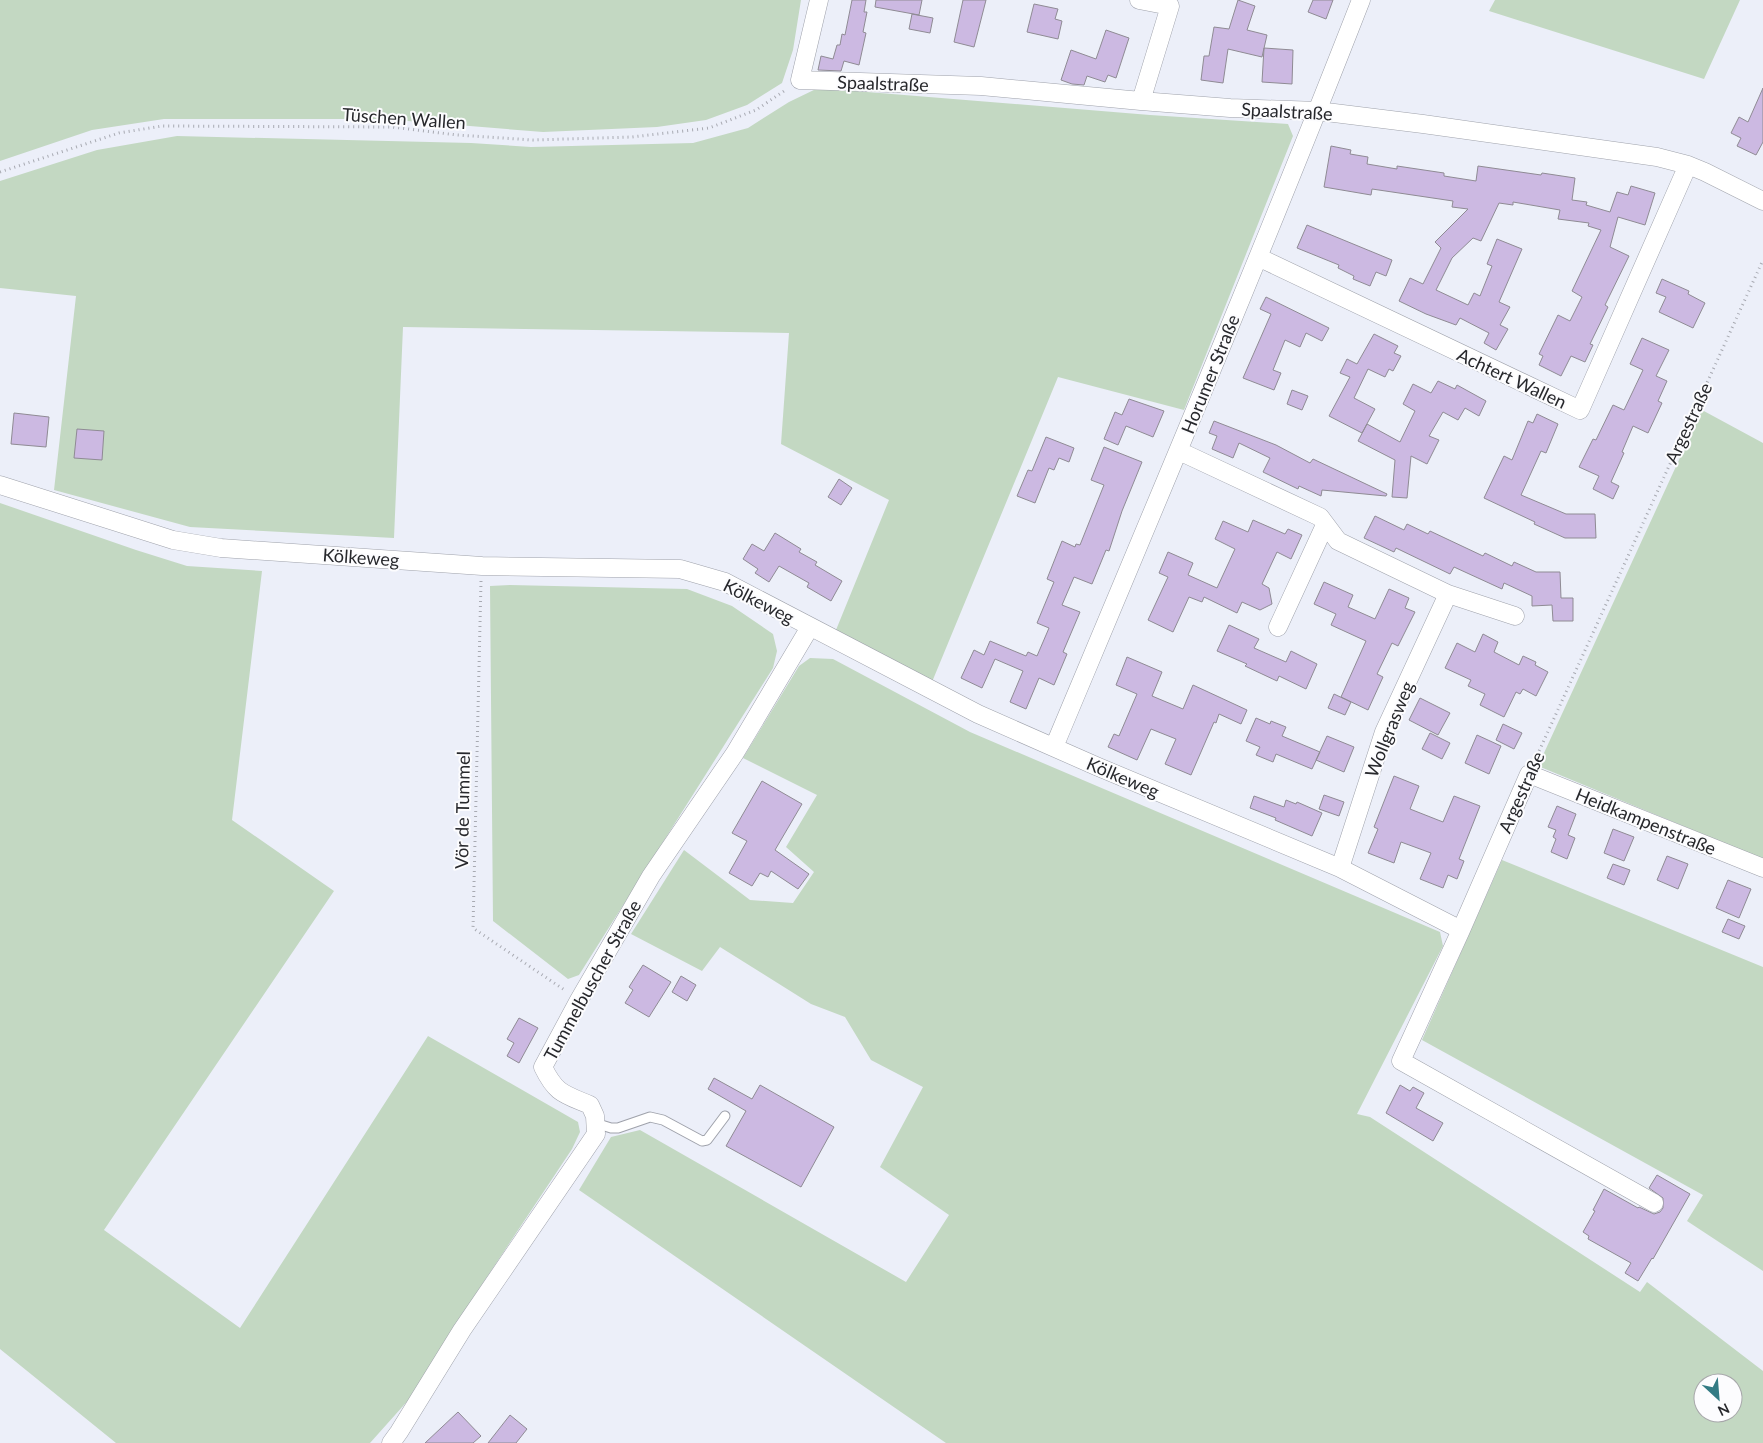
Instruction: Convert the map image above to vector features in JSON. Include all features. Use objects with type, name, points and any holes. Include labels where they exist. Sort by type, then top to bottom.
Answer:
[{"type":"street","points":[[800,80],[819,0]]},
{"type":"street","points":[[1139,0],[1170,6],[1142,101]]},
{"type":"street","name":"Horumer Straße","points":[[1054,747],[1258,257],[1361,0]]},
{"type":"street","name":"Spaalstraße","points":[[800,80],[981,86],[1142,101],[1318,111],[1423,124],[1658,157],[1688,165],[1763,201]]},
{"type":"street","name":"Achtert Wallen","points":[[1258,257],[1580,410],[1688,165]]},
{"type":"street","points":[[1178,451],[1320,517],[1338,541],[1448,594],[1515,616]]},
{"type":"street","name":"Kölkeweg","points":[[0,485],[173,540],[221,548],[482,566],[680,568],[725,582],[978,714],[1340,868],[1461,930]]},
{"type":"street","points":[[1278,627],[1325,525]]},
{"type":"street","name":"Wollgrasweg","points":[[1340,868],[1384,732],[1448,594]]},
{"type":"street","name":"Tummelbuscher Straße","points":[[596,1123],[590,1105],[558,1091],[548,1078],[543,1067],[579,1000],[651,876],[735,753],[810,627]]},
{"type":"street","name":"Heidkampenstraße","points":[[1529,774],[1763,868]]},
{"type":"street","name":"Argestraße","points":[[1529,774],[1401,1061],[1654,1203]]},
{"type":"street","points":[[391,1443],[400,1432],[462,1330],[596,1134],[596,1123]]},
{"type":"lane","points":[[596,1123],[611,1128],[618,1128],[650,1117],[663,1120],[702,1141],[707,1140],[725,1116]]},
{"type":"path","name":"Tüschen Wallen","points":[[0,172],[119,133],[162,126],[392,127],[457,135],[533,140],[632,137],[709,128],[756,110],[800,80]]},
{"type":"path","name":"Argestraße","points":[[1529,774],[1763,260]]},
{"type":"path","name":"Vör de Tummel","points":[[482,566],[473,928],[579,1000]]},
{"type":"green space","points":[[0,0],[801,0],[793,50],[782,83],[747,105],[706,120],[657,127],[543,132],[383,119],[164,119],[92,130],[0,161]]},
{"type":"green space","points":[[1495,0],[1740,0],[1704,79],[1489,11]]},
{"type":"green space","points":[[818,88],[1150,115],[1288,124],[1293,136],[1184,410],[1058,377],[932,682],[836,630],[889,500],[781,444],[789,333],[403,327],[394,538],[190,527],[54,490],[76,296],[0,288],[0,181],[97,150],[177,136],[471,143],[531,147],[693,143],[748,128],[789,102]]},
{"type":"green space","points":[[1702,410],[1763,443],[1763,859],[1538,766]]},
{"type":"green space","points":[[0,503],[187,566],[262,571],[232,820],[334,891],[104,1230],[240,1328],[428,1036],[578,1122],[580,1132],[572,1149],[475,1295],[412,1396],[370,1443],[116,1443],[0,1349]]},
{"type":"green space","points":[[490,586],[687,589],[732,606],[773,634],[777,651],[773,668],[579,975],[568,979],[493,921]]},
{"type":"green space","points":[[810,658],[833,659],[970,732],[1440,932],[1443,946],[1357,1114],[1370,1117],[1640,1292],[1647,1282],[1763,1371],[1763,1443],[946,1443],[579,1190],[611,1137],[640,1130],[906,1282],[949,1215],[880,1167],[923,1087],[871,1060],[845,1017],[811,1004],[720,947],[702,971],[631,934],[684,850],[750,900],[793,903],[814,872],[786,847],[817,795],[743,758],[799,666]]},
{"type":"green space","points":[[1502,860],[1763,967],[1763,1271],[1687,1221],[1703,1195],[1422,1040]]},
{"type":"building","points":[[852,0],[866,0],[864,12],[867,12],[863,32],[866,33],[859,65],[844,61],[841,71],[818,70],[821,56],[833,59],[837,45],[840,45],[842,34],[845,35]]},
{"type":"building","points":[[876,0],[922,0],[919,15],[875,7]]},
{"type":"building","points":[[963,0],[986,0],[974,47],[954,42]]},
{"type":"building","points":[[1238,0],[1255,6],[1247,30],[1267,35],[1262,57],[1228,49],[1223,83],[1201,80],[1204,56],[1209,56],[1214,27],[1229,29]]},
{"type":"building","points":[[1313,0],[1333,0],[1326,19],[1308,12]]},
{"type":"building","points":[[1034,4],[1058,9],[1055,19],[1062,21],[1058,39],[1027,32]]},
{"type":"building","points":[[912,14],[933,18],[930,33],[909,29]]},
{"type":"building","points":[[1106,30],[1129,38],[1116,78],[1108,75],[1105,82],[1087,76],[1084,85],[1072,84],[1061,80],[1071,50],[1096,59]]},
{"type":"building","points":[[1264,48],[1293,50],[1292,84],[1262,82]]},
{"type":"building","points":[[1763,88],[1763,142],[1756,155],[1737,146],[1741,138],[1731,133],[1739,117],[1748,122]]},
{"type":"building","points":[[1331,146],[1351,150],[1350,154],[1368,157],[1367,164],[1444,173],[1444,176],[1476,181],[1478,166],[1575,178],[1572,200],[1587,202],[1586,205],[1610,212],[1617,192],[1628,195],[1631,186],[1655,193],[1645,225],[1618,217],[1610,247],[1629,256],[1605,305],[1608,307],[1590,344],[1593,345],[1585,362],[1571,356],[1561,376],[1539,365],[1543,356],[1539,354],[1558,315],[1570,321],[1582,297],[1572,291],[1601,230],[1588,226],[1589,223],[1558,219],[1560,210],[1513,202],[1513,205],[1499,203],[1481,241],[1473,238],[1452,258],[1436,290],[1468,305],[1474,293],[1480,296],[1492,266],[1487,264],[1497,239],[1522,249],[1499,302],[1510,307],[1500,325],[1508,329],[1496,350],[1484,343],[1489,333],[1460,318],[1456,325],[1426,314],[1399,301],[1410,278],[1423,284],[1441,248],[1435,242],[1468,209],[1452,207],[1453,201],[1372,189],[1371,195],[1324,187]]},
{"type":"building","points":[[1307,225],[1392,260],[1386,276],[1376,272],[1370,286],[1353,279],[1354,276],[1338,268],[1339,265],[1297,248]]},
{"type":"building","points":[[1662,279],[1689,291],[1688,294],[1705,303],[1693,328],[1659,312],[1666,297],[1656,293]]},
{"type":"building","points":[[1266,297],[1329,328],[1322,341],[1306,333],[1300,347],[1285,340],[1273,370],[1281,373],[1274,390],[1243,378],[1271,314],[1260,309]]},
{"type":"building","points":[[1374,334],[1398,346],[1394,353],[1401,356],[1393,371],[1389,369],[1385,377],[1368,369],[1354,398],[1375,409],[1362,433],[1329,416],[1350,377],[1340,373],[1347,359],[1357,364]]},
{"type":"building","points":[[1642,338],[1669,350],[1656,376],[1667,381],[1658,401],[1662,403],[1648,433],[1633,426],[1611,482],[1619,486],[1613,499],[1593,489],[1599,476],[1579,467],[1593,439],[1596,440],[1613,405],[1624,410],[1643,370],[1630,364]]},
{"type":"building","points":[[1438,381],[1455,389],[1457,385],[1486,401],[1479,416],[1465,408],[1458,420],[1443,412],[1429,436],[1439,440],[1427,464],[1411,456],[1407,498],[1392,497],[1395,460],[1358,441],[1367,424],[1400,442],[1415,411],[1403,404],[1413,384],[1431,393]]},
{"type":"building","points":[[1292,390],[1308,396],[1302,410],[1287,404]]},
{"type":"building","points":[[1129,399],[1164,411],[1153,437],[1126,426],[1118,445],[1104,439],[1115,412],[1122,415]]},
{"type":"building","points":[[14,413],[49,417],[46,447],[11,444]]},
{"type":"building","points":[[1537,414],[1558,424],[1546,453],[1541,451],[1521,495],[1566,514],[1595,514],[1596,538],[1565,538],[1484,498],[1504,456],[1512,460],[1528,421],[1533,423]]},
{"type":"building","points":[[1214,421],[1276,445],[1310,463],[1313,459],[1387,494],[1386,496],[1322,490],[1321,496],[1299,486],[1298,489],[1263,472],[1270,458],[1239,443],[1233,458],[1212,449],[1217,436],[1209,433]]},
{"type":"building","points":[[77,429],[104,431],[102,460],[74,458]]},
{"type":"building","points":[[1046,437],[1074,448],[1069,462],[1059,458],[1054,470],[1049,468],[1035,503],[1017,496],[1028,470],[1032,471]]},
{"type":"building","points":[[1104,447],[1142,462],[1122,511],[1109,551],[1106,550],[1092,584],[1074,577],[1062,605],[1080,612],[1063,652],[1067,654],[1054,685],[1039,678],[1026,709],[1010,702],[1023,671],[995,659],[982,688],[961,678],[974,650],[984,655],[990,641],[1026,656],[1028,652],[1037,656],[1049,628],[1037,623],[1054,582],[1047,579],[1062,541],[1075,547],[1076,544],[1080,545],[1104,485],[1091,480]]},
{"type":"building","points":[[839,479],[852,488],[841,505],[828,497]]},
{"type":"building","points":[[1375,516],[1404,530],[1407,524],[1428,534],[1430,531],[1483,556],[1485,553],[1512,566],[1514,562],[1536,572],[1560,572],[1561,598],[1573,598],[1573,621],[1553,621],[1552,605],[1532,606],[1532,596],[1504,583],[1502,589],[1454,567],[1450,574],[1396,548],[1394,552],[1364,538]]},
{"type":"building","points":[[1253,520],[1285,534],[1288,529],[1302,535],[1291,559],[1277,552],[1262,584],[1269,588],[1272,604],[1260,610],[1242,602],[1237,613],[1204,597],[1202,602],[1189,597],[1173,632],[1148,620],[1168,577],[1159,573],[1168,552],[1193,563],[1188,575],[1217,588],[1235,549],[1215,539],[1223,521],[1248,532]]},
{"type":"building","points":[[775,533],[801,549],[799,552],[817,562],[815,565],[842,581],[831,601],[807,587],[809,583],[779,566],[769,582],[755,573],[758,569],[743,559],[752,544],[764,551]]},
{"type":"building","points":[[1324,582],[1353,595],[1348,607],[1375,619],[1389,589],[1409,598],[1405,608],[1415,612],[1398,646],[1392,643],[1377,674],[1383,677],[1368,710],[1341,697],[1366,641],[1331,625],[1336,614],[1314,604]]},
{"type":"building","points":[[1229,625],[1259,639],[1254,648],[1286,662],[1291,651],[1317,664],[1306,689],[1279,676],[1277,681],[1245,666],[1247,664],[1217,651]]},
{"type":"building","points":[[1483,634],[1498,642],[1494,652],[1519,665],[1523,656],[1536,662],[1535,665],[1548,672],[1536,696],[1523,689],[1520,694],[1516,692],[1504,717],[1480,705],[1485,694],[1468,686],[1471,680],[1445,668],[1457,643],[1475,652]]},
{"type":"building","points":[[1127,657],[1162,672],[1152,696],[1183,709],[1193,685],[1247,710],[1241,724],[1219,714],[1191,775],[1165,764],[1176,739],[1151,729],[1137,760],[1108,747],[1114,734],[1119,736],[1137,694],[1116,685]]},
{"type":"building","points":[[1334,694],[1351,702],[1345,715],[1328,708]]},
{"type":"building","points":[[1420,698],[1450,713],[1438,735],[1409,720]]},
{"type":"building","points":[[1256,718],[1270,724],[1271,721],[1286,727],[1282,736],[1320,752],[1312,769],[1276,754],[1273,762],[1256,755],[1260,747],[1246,741]]},
{"type":"building","points":[[1503,724],[1522,733],[1514,749],[1496,740]]},
{"type":"building","points":[[1430,733],[1450,743],[1442,759],[1422,749]]},
{"type":"building","points":[[1477,735],[1501,746],[1489,774],[1465,763]]},
{"type":"building","points":[[1327,736],[1354,747],[1344,772],[1316,760]]},
{"type":"building","points":[[1394,776],[1419,786],[1410,809],[1443,822],[1454,796],[1480,806],[1459,859],[1464,861],[1457,879],[1448,875],[1443,888],[1420,879],[1431,853],[1401,842],[1394,863],[1368,853],[1378,829],[1374,827]]},
{"type":"building","points":[[762,781],[802,804],[775,850],[809,874],[798,889],[771,871],[768,877],[760,873],[752,886],[729,873],[747,841],[732,833]]},
{"type":"building","points":[[1324,795],[1344,802],[1339,816],[1319,809]]},
{"type":"building","points":[[1254,796],[1284,807],[1286,800],[1296,804],[1297,802],[1322,813],[1312,836],[1275,820],[1276,818],[1250,808]]},
{"type":"building","points":[[1557,806],[1576,814],[1568,835],[1575,838],[1567,859],[1551,852],[1556,839],[1553,837],[1556,830],[1548,827]]},
{"type":"building","points":[[1613,829],[1634,837],[1624,861],[1604,853]]},
{"type":"building","points":[[1667,856],[1688,864],[1678,889],[1657,880]]},
{"type":"building","points":[[1613,864],[1630,870],[1624,885],[1607,878]]},
{"type":"building","points":[[1728,880],[1751,889],[1739,918],[1716,908]]},
{"type":"building","points":[[1728,919],[1745,926],[1739,939],[1722,932]]},
{"type":"building","points":[[643,965],[671,982],[649,1017],[625,1003],[633,990],[629,987]]},
{"type":"building","points":[[681,976],[696,985],[687,1001],[672,992]]},
{"type":"building","points":[[519,1018],[538,1028],[519,1063],[507,1056],[514,1043],[507,1039]]},
{"type":"building","points":[[714,1078],[752,1099],[760,1085],[834,1127],[801,1187],[726,1146],[746,1111],[708,1089]]},
{"type":"building","points":[[1400,1085],[1410,1091],[1413,1087],[1424,1093],[1416,1108],[1443,1123],[1433,1141],[1386,1113]]},
{"type":"building","points":[[1657,1175],[1690,1194],[1653,1259],[1638,1281],[1625,1273],[1631,1263],[1588,1239],[1589,1236],[1583,1232],[1595,1211],[1593,1210],[1604,1189],[1638,1208],[1654,1214],[1660,1212],[1663,1208],[1663,1198],[1649,1188]]},
{"type":"building","points":[[458,1412],[481,1436],[473,1443],[425,1443]]},
{"type":"building","points":[[510,1415],[527,1429],[516,1443],[488,1443]]}]
